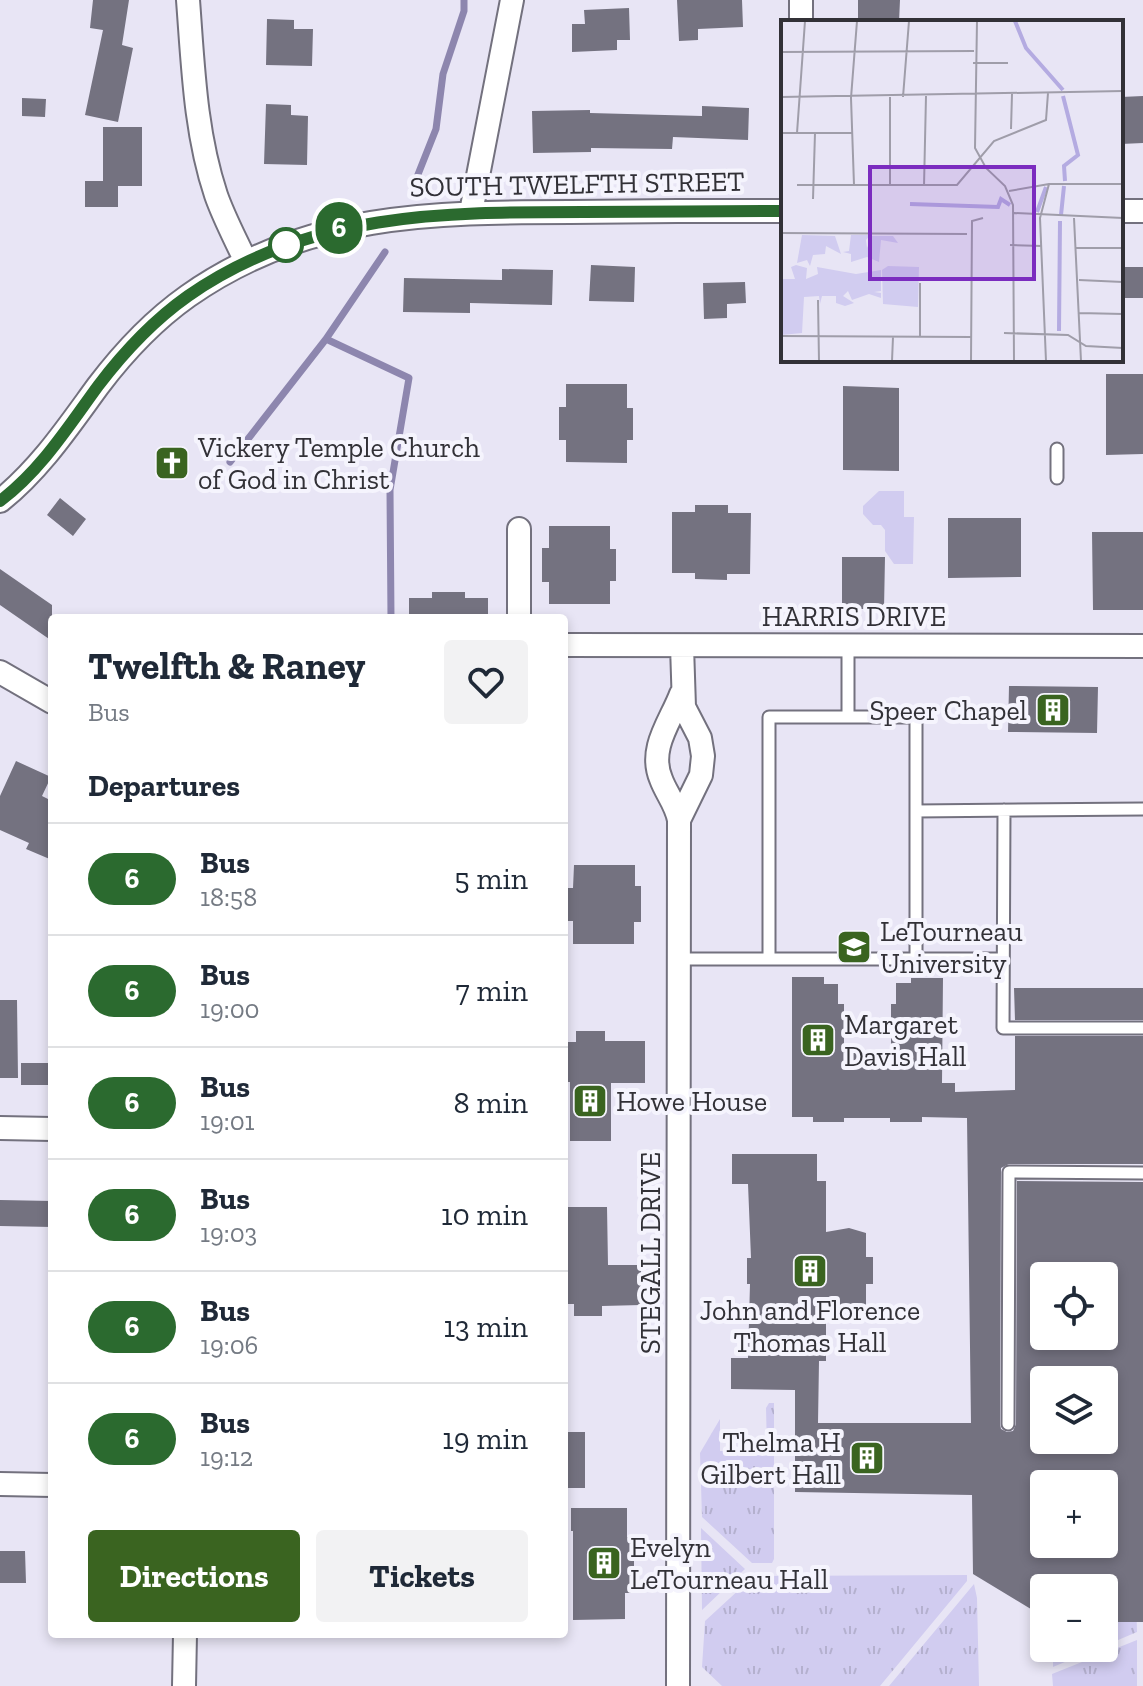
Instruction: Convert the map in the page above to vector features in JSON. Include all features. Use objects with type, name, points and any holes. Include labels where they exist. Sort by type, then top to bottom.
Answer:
[{"type":"street","points":[[188,0],[197,107],[210,175],[223,213],[246,262]]},
{"type":"street","points":[[471,212],[512,0]]},
{"type":"street","name":"SOUTH TWELFTH STREET","points":[[0,501],[43,460],[140,337],[187,297],[246,262],[302,239],[342,227],[391,218],[471,212],[781,211]]},
{"type":"street","points":[[519,529],[519,614]]},
{"type":"street","name":"HARRIS DRIVE","points":[[568,645],[1143,646]]},
{"type":"street","name":"STEGALL DRIVE","points":[[679,820],[701,775],[703,756],[700,738],[681,694],[682,646]]},
{"type":"street","points":[[0,672],[48,700]]},
{"type":"street","name":"STEGALL DRIVE","points":[[678,1686],[679,820],[678,811],[658,773],[657,756],[660,738],[681,694]]},
{"type":"street","points":[[0,1128],[48,1129]]},
{"type":"street","points":[[0,1484],[48,1485]]},
{"type":"street","points":[[184,1686],[185,1638]]},
{"type":"lane","points":[[1057,449],[1057,478]]},
{"type":"lane","points":[[848,647],[848,717]]},
{"type":"lane","points":[[769,959],[769,717],[916,717],[916,959]]},
{"type":"lane","points":[[916,811],[1143,809]]},
{"type":"lane","points":[[1004,810],[1003,1028],[1143,1028]]},
{"type":"lane","points":[[680,959],[1003,959]]},
{"type":"lane","points":[[1008,1424],[1009,1172],[1143,1173]]},
{"type":"green space","points":[[879,491],[904,491],[904,517],[914,517],[913,564],[894,564],[885,551],[885,530],[881,525],[873,525],[863,514],[863,506]]},
{"type":"green space","points":[[769,1403],[774,1403],[774,1559],[772,1563],[752,1563],[702,1517],[700,1453],[720,1419],[720,1451],[767,1450],[766,1408]]},
{"type":"green space","points":[[701,1528],[745,1569],[702,1610]]},
{"type":"green space","points":[[967,1575],[967,1581],[880,1686],[722,1686],[702,1667],[705,1621],[754,1576]]},
{"type":"green space","points":[[974,1584],[979,1686],[889,1686]]},
{"type":"green space","points":[[1118,1590],[1136,1593],[1137,1632],[1118,1640]]},
{"type":"green space","points":[[1137,1640],[1137,1686],[1053,1686],[1052,1674],[1082,1662],[1118,1662],[1118,1648]]},
{"type":"building","points":[[93,0],[129,0],[122,45],[133,48],[118,122],[85,115],[103,30],[90,28]]},
{"type":"building","points":[[677,0],[742,0],[743,27],[698,29],[698,40],[679,41]]},
{"type":"building","points":[[858,0],[900,0],[899,20],[858,20]]},
{"type":"building","points":[[629,8],[630,40],[617,40],[617,50],[572,52],[572,24],[585,24],[584,10]]},
{"type":"building","points":[[267,19],[294,20],[294,29],[313,29],[312,66],[266,65]]},
{"type":"building","points":[[1143,96],[1143,143],[1123,144],[1123,97]]},
{"type":"building","points":[[22,98],[46,99],[45,117],[22,116]]},
{"type":"building","points":[[266,104],[291,105],[291,115],[308,116],[307,165],[264,164]]},
{"type":"building","points":[[702,106],[749,108],[748,140],[673,137],[672,149],[591,148],[591,152],[533,153],[532,111],[590,110],[590,113],[702,116]]},
{"type":"building","points":[[103,127],[142,127],[142,186],[118,186],[118,207],[85,207],[85,181],[103,181]]},
{"type":"building","points":[[591,265],[635,267],[634,302],[589,301]]},
{"type":"building","points":[[1123,267],[1143,267],[1143,298],[1123,298]]},
{"type":"building","points":[[502,269],[553,270],[552,305],[470,303],[470,313],[403,312],[404,278],[502,280]]},
{"type":"building","points":[[745,282],[746,303],[727,304],[727,318],[704,319],[703,283]]},
{"type":"building","points":[[1106,374],[1143,374],[1143,454],[1106,455]]},
{"type":"building","points":[[566,384],[627,384],[627,408],[633,408],[633,440],[627,440],[627,463],[566,462],[566,440],[559,440],[559,407],[566,407]]},
{"type":"building","points":[[843,386],[899,388],[899,471],[843,470]]},
{"type":"building","points":[[60,498],[86,519],[73,536],[47,515]]},
{"type":"building","points":[[695,505],[728,505],[728,513],[751,513],[750,574],[727,574],[727,580],[695,579],[695,573],[672,573],[672,512],[695,512]]},
{"type":"building","points":[[948,518],[1021,518],[1021,577],[948,578]]},
{"type":"building","points":[[549,526],[610,526],[610,549],[616,549],[616,581],[610,581],[610,604],[549,604],[549,582],[542,582],[542,548],[549,548]]},
{"type":"building","points":[[1092,532],[1143,532],[1143,610],[1093,610]]},
{"type":"building","points":[[842,557],[885,557],[884,609],[842,609]]},
{"type":"building","points":[[0,569],[52,605],[52,614],[48,614],[48,638],[0,605]]},
{"type":"building","points":[[432,592],[465,592],[465,598],[488,598],[488,614],[409,614],[409,598],[432,598]]},
{"type":"building","name":"Speer Chapel","points":[[1009,686],[1098,687],[1097,733],[1008,732]]},
{"type":"building","points":[[16,761],[48,776],[42,796],[48,799],[48,858],[26,849],[29,843],[0,830],[0,796]]},
{"type":"building","points":[[574,865],[635,865],[635,886],[641,886],[641,922],[634,922],[634,944],[573,944],[573,921],[568,921],[568,888],[573,888]]},
{"type":"building","points":[[792,977],[824,977],[824,984],[838,984],[838,1004],[844,1004],[844,1051],[891,1052],[891,1004],[896,1004],[896,983],[911,983],[911,978],[943,978],[942,1083],[955,1083],[955,1092],[1015,1090],[1015,1036],[1143,1036],[1143,1164],[1009,1164],[1001,1168],[1000,1424],[1001,1429],[1007,1432],[1013,1431],[1016,1424],[1017,1181],[1143,1182],[1143,1622],[1118,1622],[1118,1574],[1030,1574],[1030,1609],[973,1574],[972,1495],[795,1492],[795,1390],[731,1389],[731,1358],[748,1358],[750,1284],[747,1284],[747,1258],[751,1258],[748,1184],[732,1184],[732,1154],[817,1154],[817,1181],[826,1181],[826,1232],[849,1228],[866,1233],[866,1257],[873,1257],[873,1284],[866,1284],[866,1308],[855,1314],[826,1313],[826,1361],[819,1361],[818,1423],[971,1423],[967,1118],[922,1117],[922,1122],[890,1122],[890,1118],[844,1118],[844,1122],[813,1122],[813,1117],[792,1117]]},
{"type":"building","points":[[1014,988],[1143,988],[1143,1020],[1015,1020]]},
{"type":"building","points":[[0,1000],[17,1000],[18,1078],[0,1078]]},
{"type":"building","name":"Howe House","points":[[576,1031],[605,1031],[605,1041],[645,1041],[645,1083],[611,1083],[611,1141],[570,1141],[568,1042],[576,1042]]},
{"type":"building","points":[[21,1063],[48,1063],[48,1085],[21,1085]]},
{"type":"building","points":[[0,1200],[48,1201],[48,1227],[0,1226]]},
{"type":"building","points":[[568,1207],[607,1207],[608,1265],[641,1265],[641,1305],[602,1306],[602,1316],[574,1316],[574,1304],[568,1304]]},
{"type":"building","points":[[568,1432],[585,1432],[585,1488],[568,1488]]},
{"type":"building","name":"Evelyn LeTourneau Hall","points":[[571,1508],[627,1508],[627,1537],[634,1536],[634,1593],[625,1593],[625,1619],[573,1620]]},
{"type":"building","points":[[0,1551],[25,1551],[26,1583],[0,1583]]},
{"type":"waterway","points":[[415,182],[436,129],[443,74],[464,11],[464,0]]},
{"type":"waterway","points":[[385,252],[326,339],[409,378],[390,490],[391,614]]},
{"type":"waterway","points":[[230,462],[326,339]]},
{"type":"bus line","name":"6","points":[[0,501],[43,460],[140,337],[187,297],[246,262],[302,239],[342,227],[391,218],[471,212],[781,211]]},
{"type":"place","name":"Vickery Temple Church of God in Christ","points":[[172,463]]},
{"type":"place","name":"Speer Chapel","points":[[1053,710]]},
{"type":"place","name":"LeTourneau University","points":[[854,947]]},
{"type":"place","name":"Margaret Davis Hall","points":[[818,1040]]},
{"type":"place","name":"Howe House","points":[[590,1101]]},
{"type":"place","name":"John and Florence Thomas Hall","points":[[810,1271]]},
{"type":"place","name":"Thelma H Gilbert Hall","points":[[867,1458]]},
{"type":"place","name":"Evelyn LeTourneau Hall","points":[[604,1563]]}]
